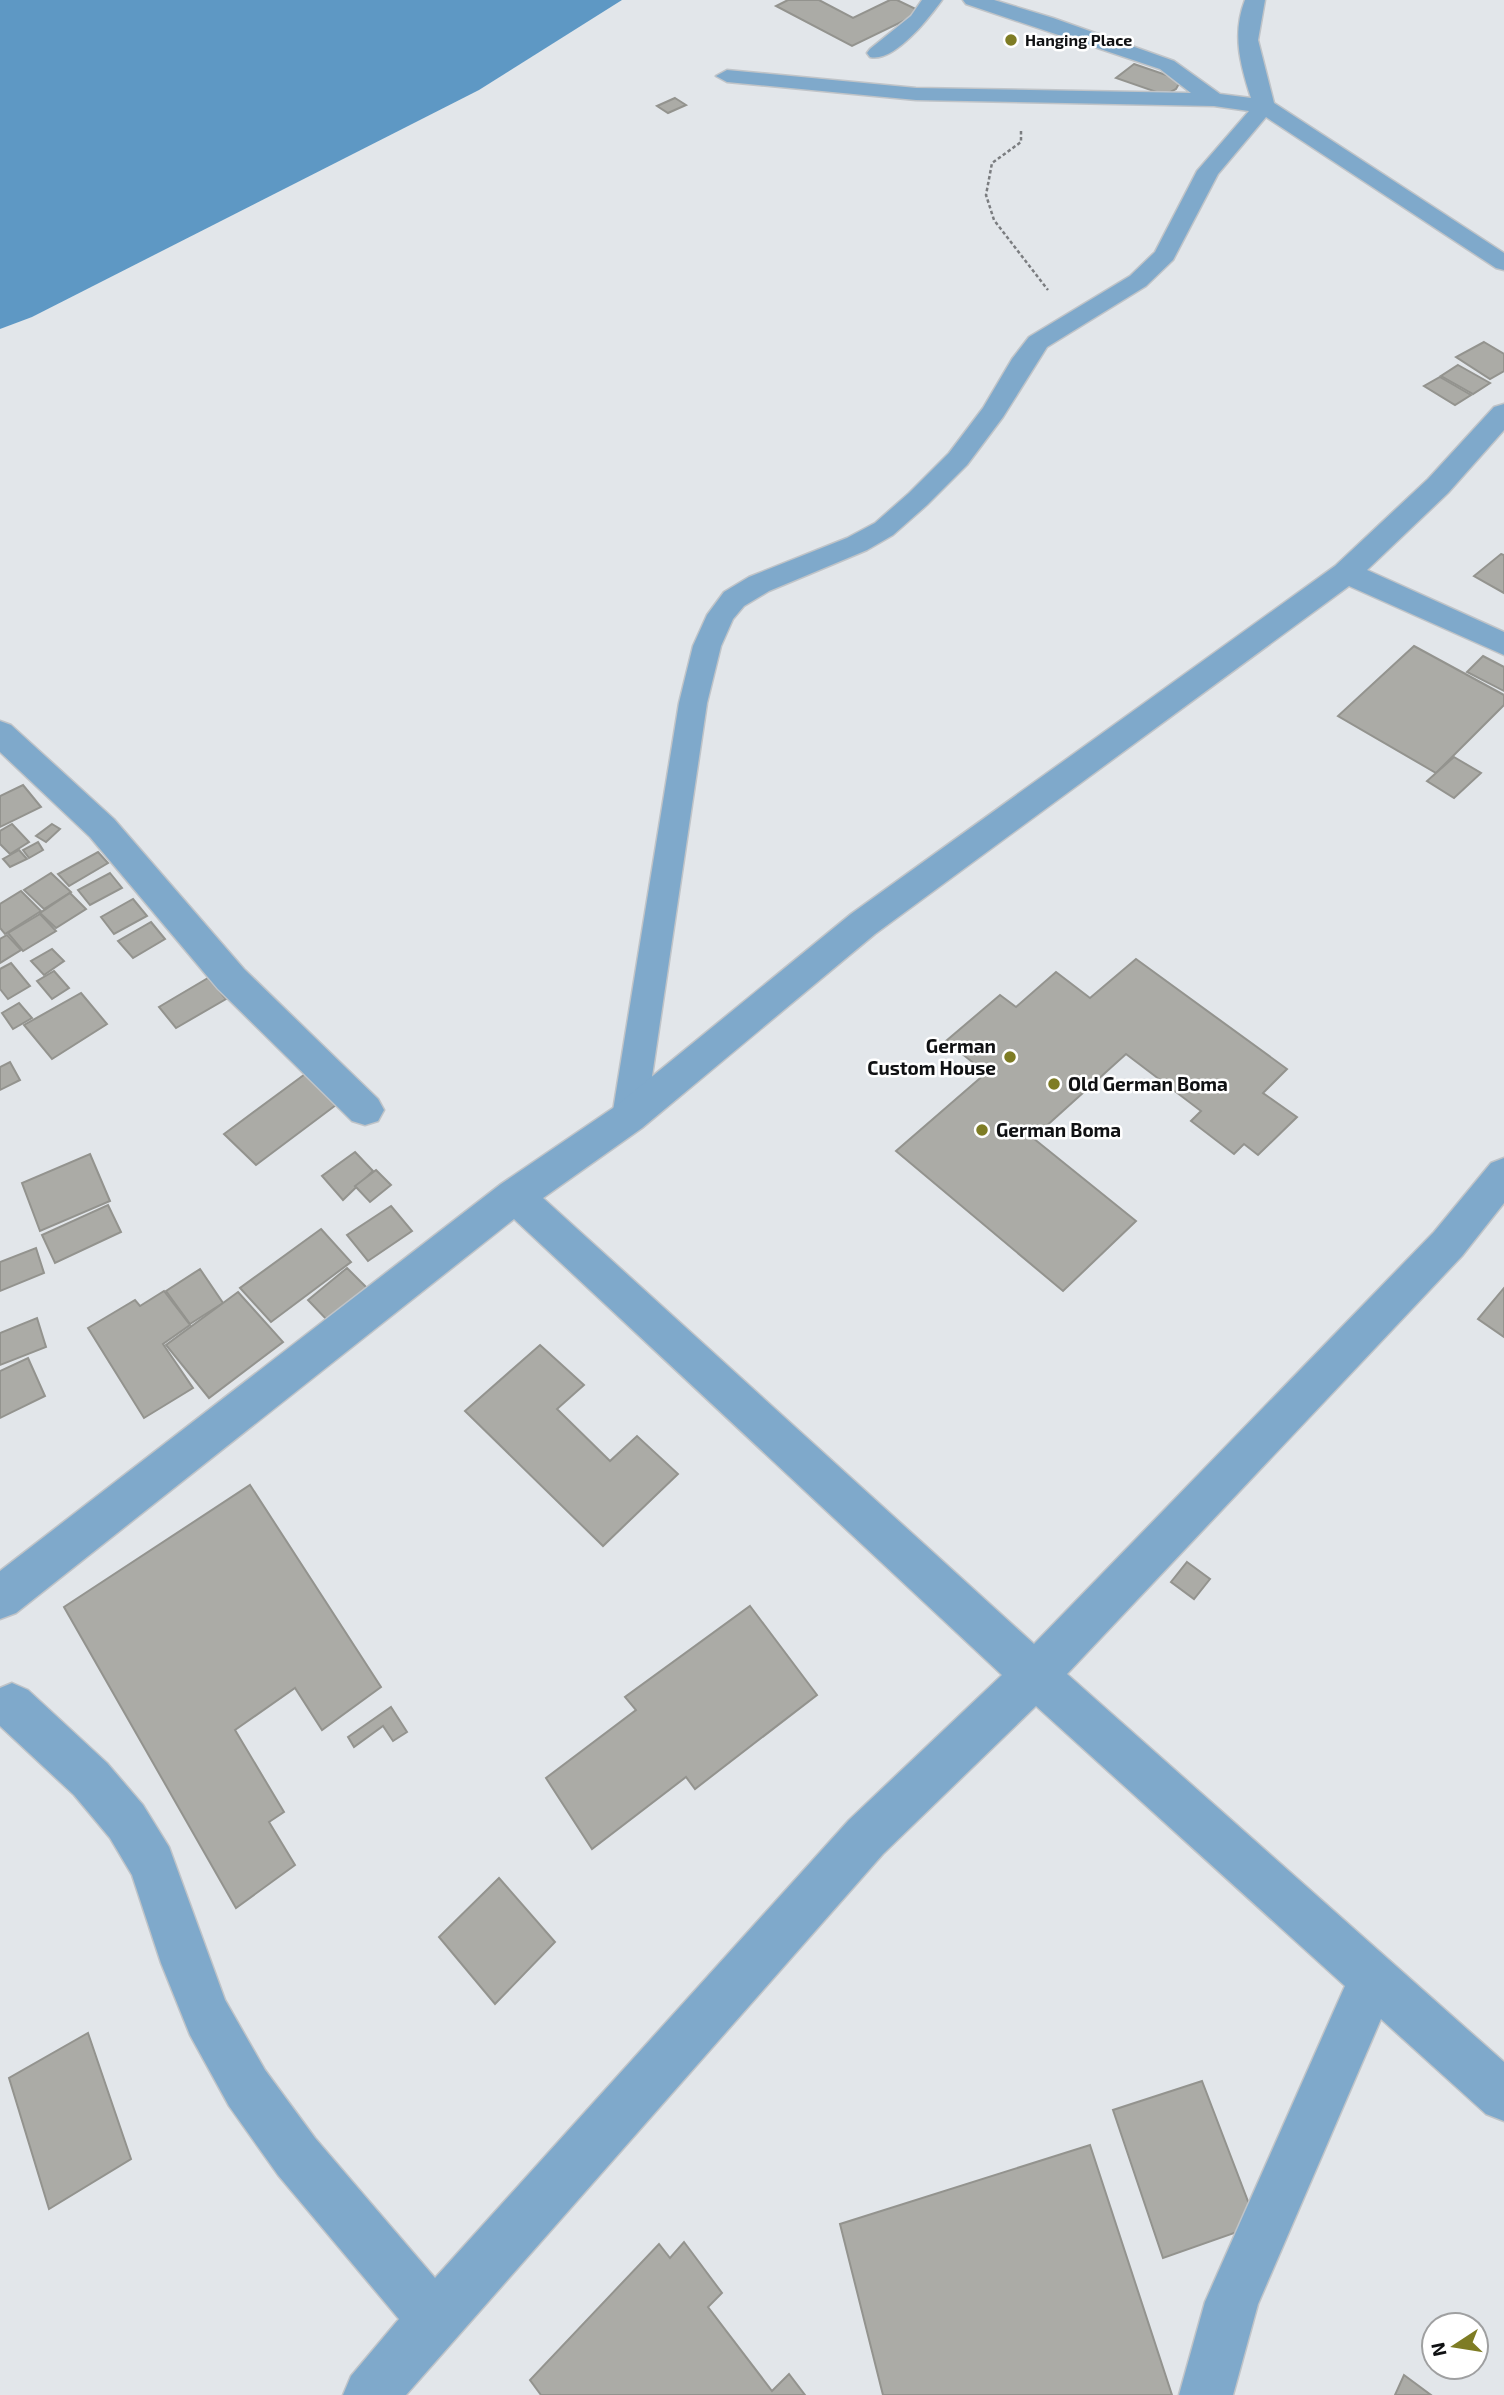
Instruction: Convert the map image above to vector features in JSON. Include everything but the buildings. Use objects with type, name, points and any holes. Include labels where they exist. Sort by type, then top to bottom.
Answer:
[{"type":"street","points":[[0,1598],[515,1196],[629,1117],[863,924],[1346,573],[1438,486],[1504,412]]},
{"type":"street","points":[[1346,573],[1504,644]]},
{"type":"street","points":[[0,733],[102,828],[231,979],[365,1110]]},
{"type":"street","points":[[370,2395],[433,2319],[866,1837],[1035,1675],[1448,1244],[1504,1174]]},
{"type":"street","points":[[515,1196],[1035,1675],[1504,2095]]},
{"type":"street","points":[[12,1706],[75,1764],[136,1834],[152,1863],[194,1986],[224,2051],[303,2166],[379,2250],[433,2319]]},
{"type":"street","points":[[1206,2395],[1232,2302],[1374,1979]]},
{"type":"lane","points":[[877,53],[918,20],[932,0]]},
{"type":"lane","points":[[973,0],[1046,22],[1167,65],[1214,100]]},
{"type":"lane","points":[[1255,0],[1247,26],[1248,53],[1264,106]]},
{"type":"lane","points":[[727,76],[916,94],[1030,94],[1214,100],[1264,106],[1504,263]]},
{"type":"lane","points":[[629,1117],[693,703],[707,646],[721,615],[734,599],[759,584],[857,544],[884,529],[958,459],[994,411],[1024,359],[1038,342],[1138,281],[1165,255],[1209,171],[1233,146],[1264,106]]},
{"type":"path","points":[[1030,94],[1031,112],[1020,127],[1023,139],[992,163],[986,194],[991,212],[1006,238],[1073,320]]},
{"type":"water","points":[[0,0],[622,0],[479,90],[32,317],[0,329]]},
{"type":"place","name":"Hanging Place","points":[[1011,40]]},
{"type":"place","name":"German Custom House","points":[[1010,1057]]},
{"type":"place","name":"Old German Boma","points":[[1054,1084]]},
{"type":"place","name":"German Boma","points":[[982,1130]]}]
